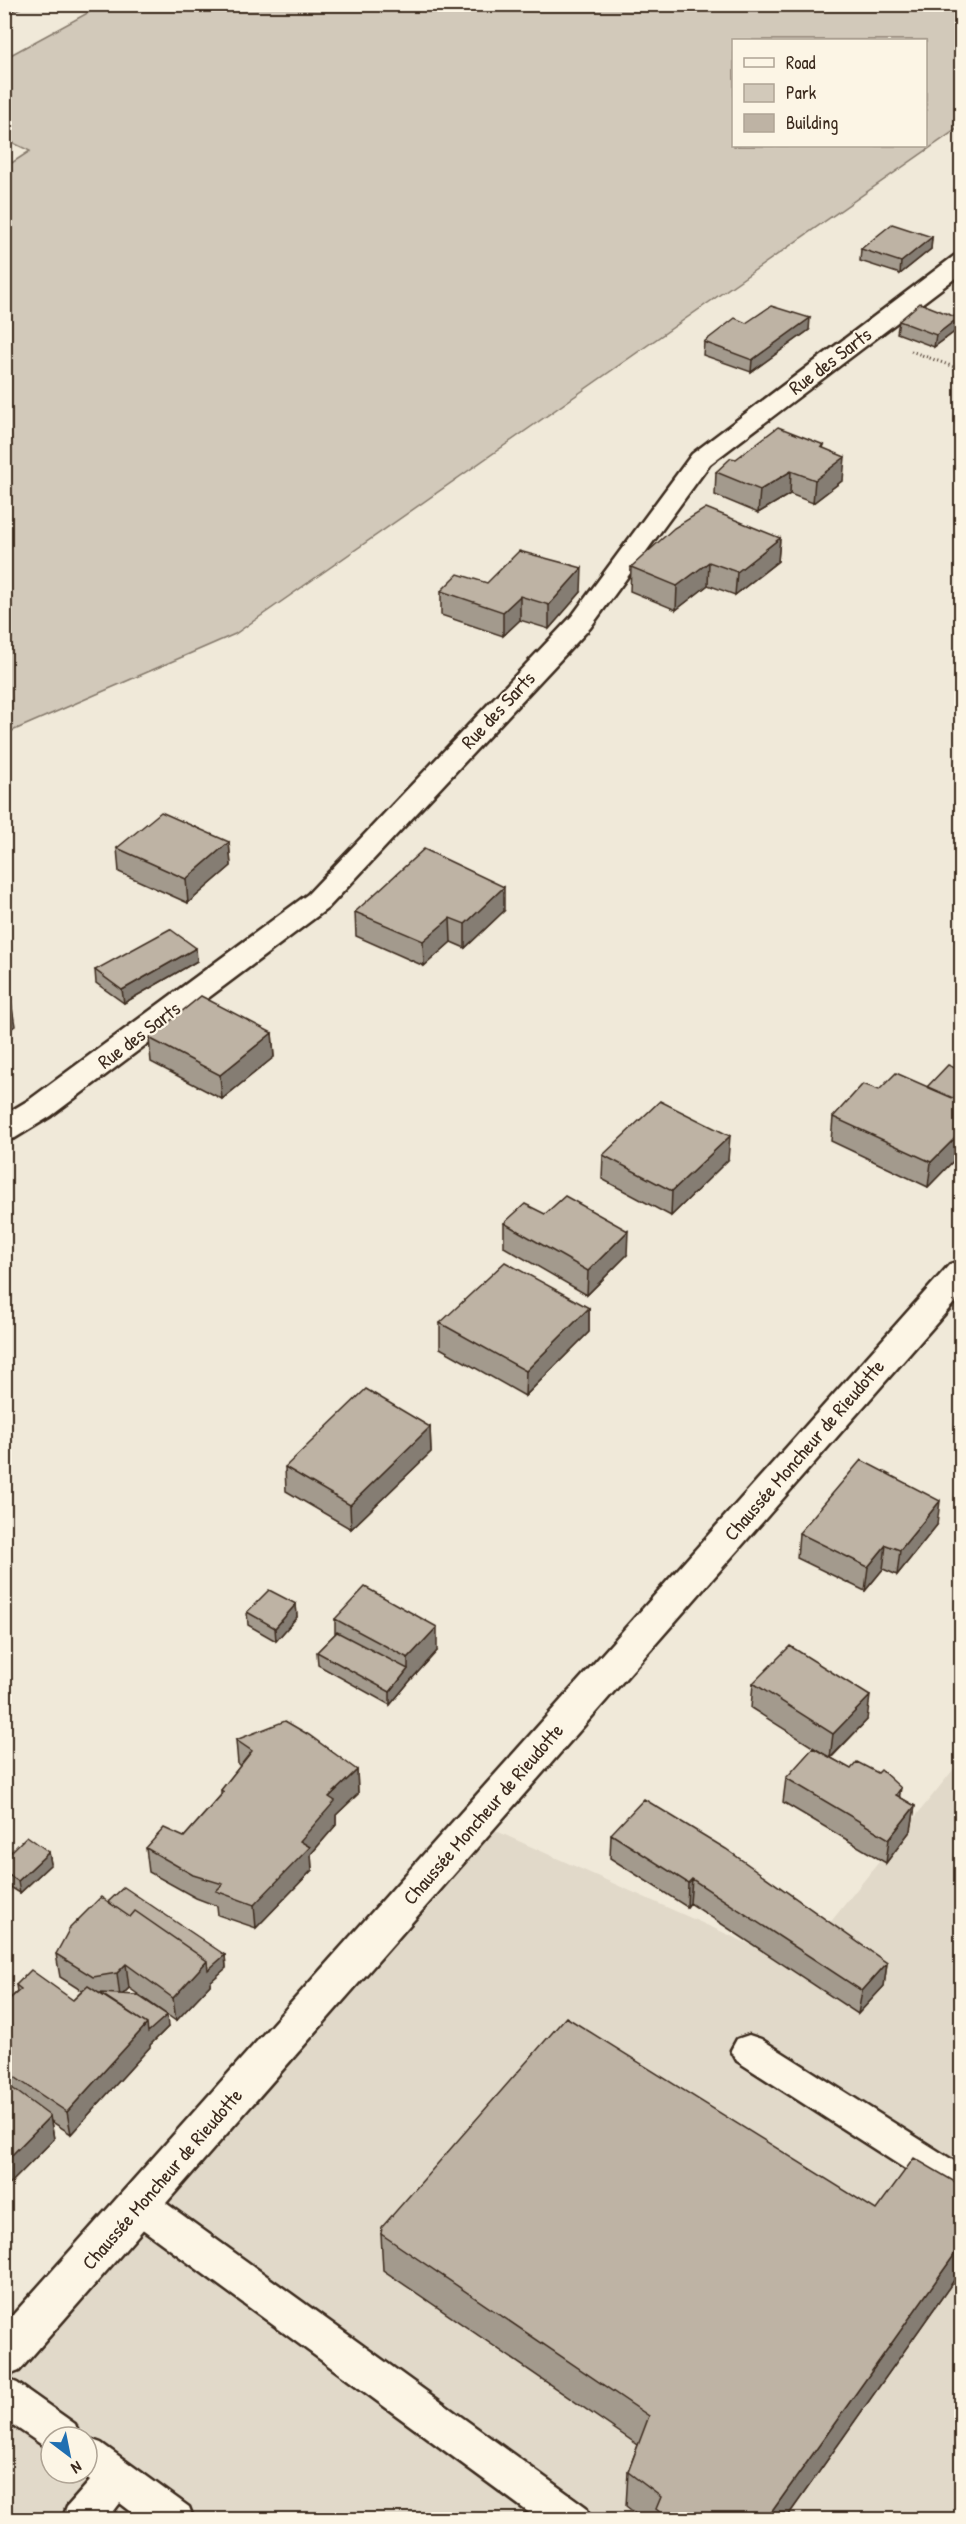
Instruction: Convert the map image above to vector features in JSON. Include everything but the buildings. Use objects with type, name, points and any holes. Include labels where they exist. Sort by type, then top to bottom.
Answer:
[{"type":"street","name":"Rue des Sarts","points":[[4,1130],[40,1108],[318,900],[581,622],[701,459],[962,261]]},
{"type":"street","name":"Chaussée Moncheur de Rieudotte","points":[[4,2357],[962,1272]]},
{"type":"lane","points":[[749,2050],[962,2186]]},
{"type":"lane","points":[[139,2205],[572,2520]]},
{"type":"lane","points":[[4,2396],[44,2425]]},
{"type":"lane","points":[[99,2465],[175,2520]]},
{"type":"lane","points":[[81,2520],[117,2478]]},
{"type":"shaded area","points":[[961,1760],[961,2519],[5,2520],[5,2357],[476,1822],[796,1965]]},
{"type":"green space","points":[[104,4],[961,5],[961,126],[235,634],[5,734],[4,168],[30,151],[5,139],[5,58]]}]
